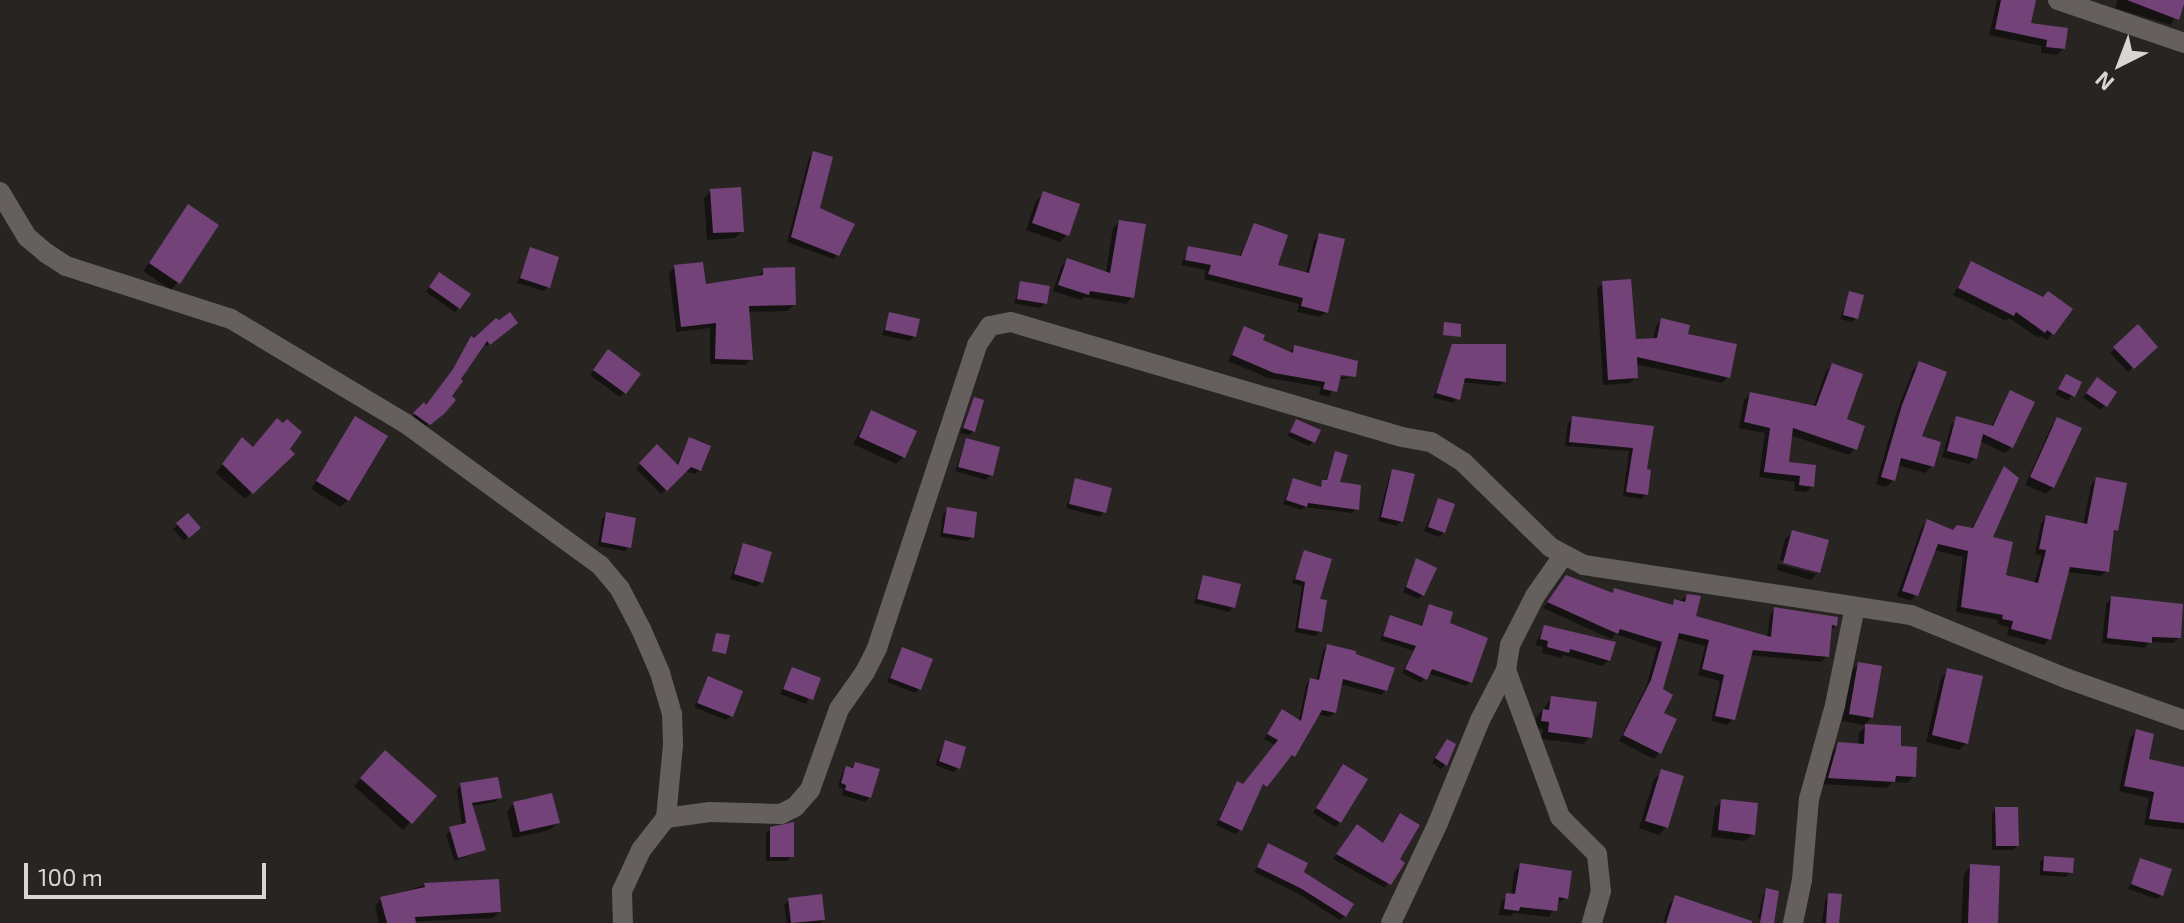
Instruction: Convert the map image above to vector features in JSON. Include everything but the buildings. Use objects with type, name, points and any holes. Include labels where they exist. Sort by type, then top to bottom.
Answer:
[{"type":"street","points":[[2058,0],[2184,43]]},
{"type":"street","points":[[0,192],[27,237],[66,266],[231,319],[405,423],[600,565],[620,589],[641,629],[660,673],[672,714],[673,745],[666,818],[641,850],[622,891],[623,923]]},
{"type":"street","points":[[666,818],[710,812],[781,814],[795,807],[810,790],[839,709],[865,672],[877,648],[977,345],[990,326],[1011,322],[1402,437],[1431,442],[1463,462],[1550,547],[1584,565],[1911,615],[1951,629],[2026,663],[2184,720]]},
{"type":"street","points":[[1391,923],[1438,823],[1480,720],[1506,670],[1510,645],[1529,608],[1563,556]]},
{"type":"street","points":[[1793,923],[1802,880],[1809,799],[1835,705],[1855,607]]},
{"type":"street","points":[[1506,670],[1556,810],[1597,854],[1601,891],[1592,923]]}]
